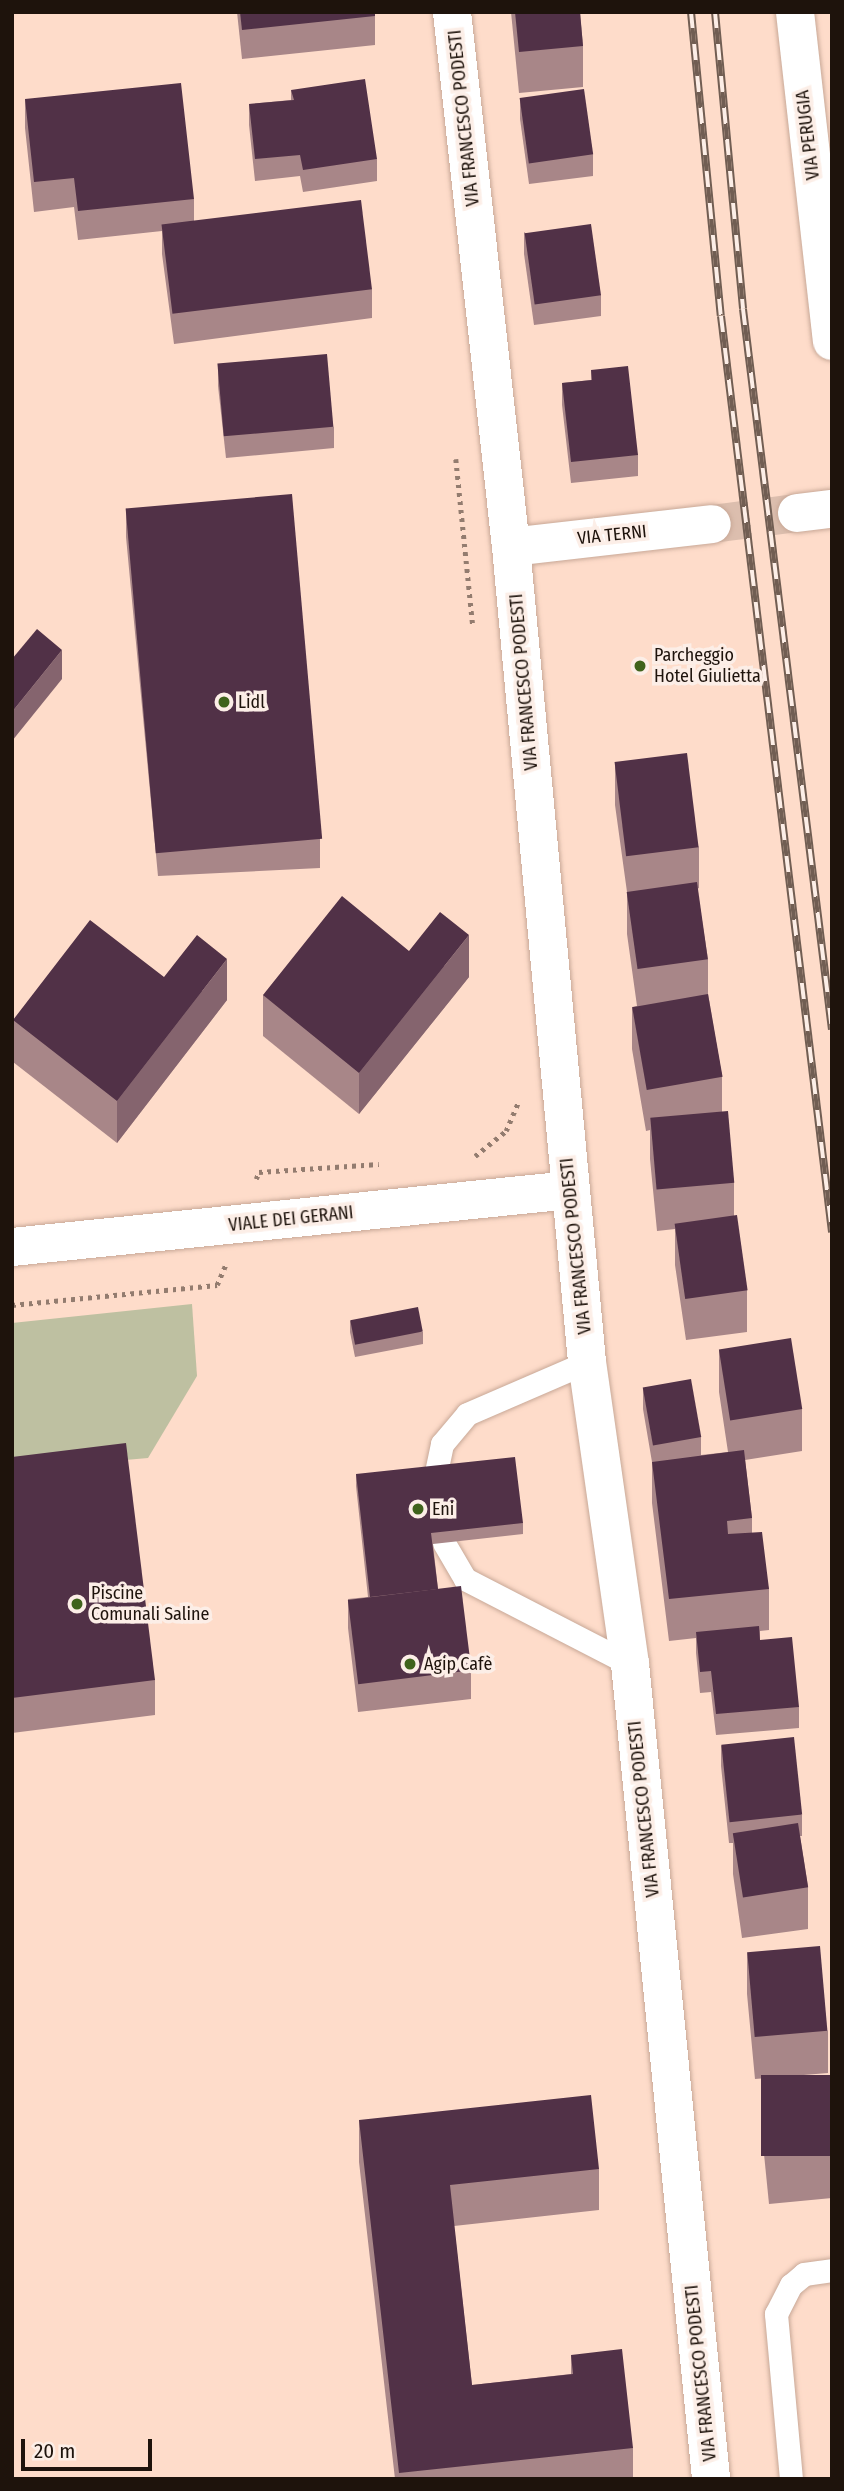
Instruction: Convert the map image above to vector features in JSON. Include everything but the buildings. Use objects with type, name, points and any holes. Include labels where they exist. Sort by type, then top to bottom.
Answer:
[{"type":"main road","name":"VIA FRANCESCO PODESTI","points":[[452,12],[511,547],[587,1363],[630,1664],[711,2479]]},
{"type":"main road","name":"VIA PERUGIA","points":[[795,12],[815,52],[832,341]]},
{"type":"main road","name":"VIA TERNI","points":[[511,547],[712,524]]},
{"type":"main road","name":"VIALE DEI GERANI","points":[[12,1247],[570,1190]]},
{"type":"lane","points":[[435,1477],[443,1444],[467,1414],[587,1363]]},
{"type":"lane","points":[[444,1543],[465,1579],[630,1664]]},
{"type":"lane","points":[[791,2479],[776,2314],[791,2284],[804,2274],[832,2270]]},
{"type":"path","points":[[454,447],[474,640]]},
{"type":"path","points":[[459,1159],[490,1148],[506,1132],[516,1117],[519,1092]]},
{"type":"path","points":[[259,1172],[392,1163]]},
{"type":"path","points":[[12,1305],[217,1285]]},
{"type":"green space","points":[[192,1304],[197,1376],[148,1458],[12,1470],[12,1323]]},
{"type":"tunnel","points":[[712,524],[797,513]]},
{"type":"railway","points":[[691,12],[721,316],[832,1232]]},
{"type":"railway","points":[[715,12],[743,309],[832,1030]]},
{"type":"place","name":"Parcheggio Hotel Giulietta","points":[[640,666]]},
{"type":"place","name":"Lidl","points":[[224,702]]},
{"type":"place","name":"Eni","points":[[418,1509]]},
{"type":"place","name":"Piscine Comunali Saline","points":[[77,1604]]},
{"type":"place","name":"Agip Cafè","points":[[410,1664]]}]
